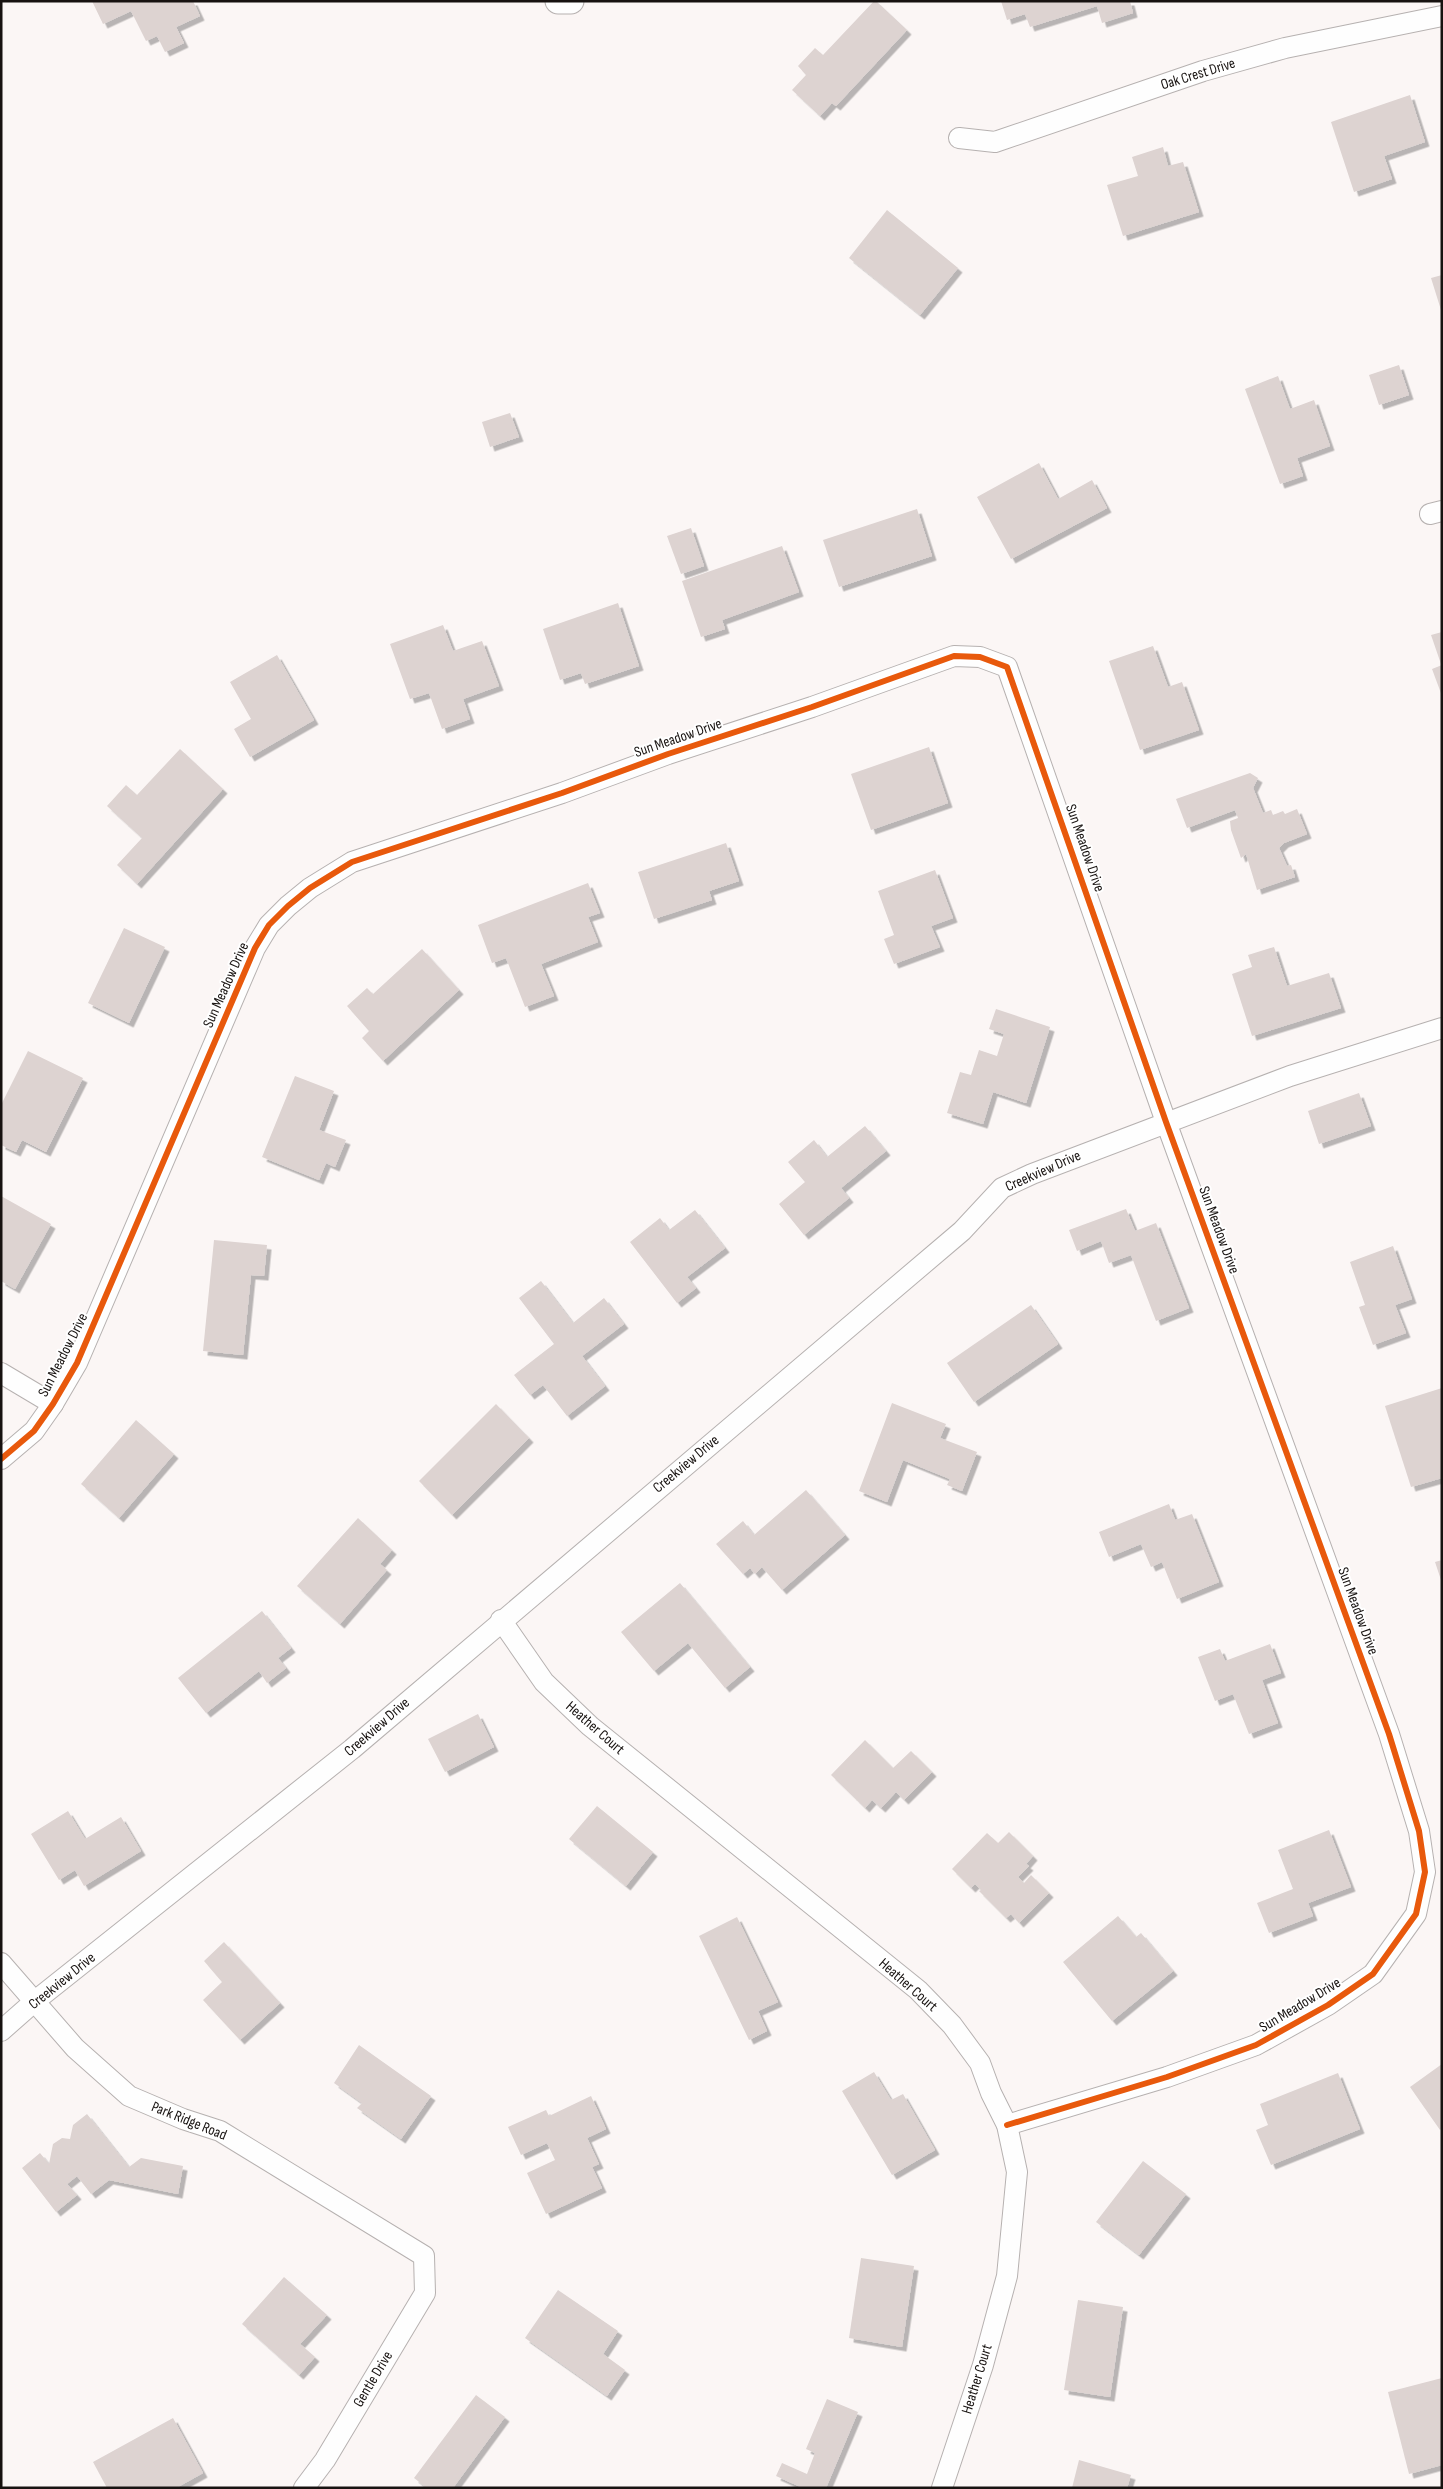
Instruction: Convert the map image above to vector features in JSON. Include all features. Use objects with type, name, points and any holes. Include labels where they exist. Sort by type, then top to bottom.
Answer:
[{"type":"street","points":[[558,1],[571,1]]},
{"type":"street","name":"Oak Crest Drive","points":[[959,138],[995,142],[1202,70],[1286,48],[1442,16]]},
{"type":"street","name":"Sun Meadow Drive","points":[[1,1459],[34,1431],[53,1404],[77,1363],[256,948],[269,925],[302,894],[352,862],[562,793],[668,754],[812,707],[954,656],[980,657],[1008,667],[1166,1122],[1389,1734],[1419,1831],[1425,1872],[1416,1914],[1373,1974],[1328,2005],[1256,2045],[1167,2077],[1007,2125]]},
{"type":"street","name":"Creekview Drive","points":[[1,2031],[352,1749],[501,1620],[962,1231],[1002,1188],[1077,1155],[1290,1076],[1442,1028]]},
{"type":"street","points":[[1,1373],[53,1404]]},
{"type":"street","name":"Heather Court","points":[[501,1620],[544,1682],[590,1726],[918,1990],[952,2025],[980,2063],[990,2093],[1007,2125],[1018,2172],[1007,2276],[982,2365],[942,2488]]},
{"type":"street","name":"Park Ridge Road","points":[[1,1963],[75,2048],[129,2096],[183,2119],[220,2131],[424,2256],[425,2265]]},
{"type":"street","name":"Gentle Drive","points":[[304,2488],[325,2460],[425,2293],[425,2265]]},
{"type":"building","points":[[92,1],[193,1],[200,16],[176,27],[184,43],[165,52],[157,36],[146,41],[131,11],[103,24]]},
{"type":"building","points":[[874,1],[907,30],[836,106],[832,103],[820,116],[792,90],[806,75],[798,66],[815,48],[823,55]]},
{"type":"building","points":[[1001,1],[1130,1],[1133,13],[1102,23],[1097,6],[1030,27],[1025,14],[1007,20]]},
{"type":"building","points":[[1410,95],[1425,142],[1384,156],[1392,179],[1354,192],[1331,122]]},
{"type":"building","points":[[1163,147],[1168,166],[1183,162],[1199,212],[1123,236],[1107,185],[1138,176],[1132,157]]},
{"type":"building","points":[[887,210],[958,268],[920,315],[849,258]]},
{"type":"building","points":[[1442,275],[1442,310],[1441,310],[1431,278]]},
{"type":"building","points":[[1399,365],[1409,395],[1379,405],[1369,375]]},
{"type":"building","points":[[1278,376],[1290,409],[1314,400],[1330,446],[1297,458],[1303,476],[1280,484],[1245,389]]},
{"type":"building","points":[[510,413],[519,437],[490,447],[482,422]]},
{"type":"building","points":[[1039,463],[1058,499],[1092,480],[1107,508],[1011,559],[977,497]]},
{"type":"building","points":[[917,509],[932,556],[839,587],[823,540]]},
{"type":"building","points":[[691,528],[704,566],[681,574],[667,536]]},
{"type":"building","points":[[782,546],[799,592],[722,620],[725,629],[701,637],[682,581]]},
{"type":"building","points":[[618,603],[639,666],[585,684],[581,673],[560,680],[543,629]]},
{"type":"building","points":[[443,625],[453,651],[482,641],[499,686],[463,699],[470,719],[442,729],[429,693],[410,699],[390,644]]},
{"type":"building","points":[[1442,632],[1442,664],[1441,664],[1431,635]]},
{"type":"building","points":[[1153,646],[1168,687],[1182,682],[1199,730],[1140,750],[1109,661]]},
{"type":"building","points":[[277,655],[314,720],[250,757],[234,729],[251,719],[230,682]]},
{"type":"building","points":[[1442,665],[1442,696],[1432,669]]},
{"type":"building","points":[[929,747],[948,803],[871,830],[851,774]]},
{"type":"building","points":[[180,749],[223,789],[137,884],[117,865],[142,838],[107,806],[126,785],[137,795]]},
{"type":"building","points":[[1250,773],[1258,778],[1253,788],[1263,813],[1271,810],[1273,815],[1283,811],[1285,814],[1297,809],[1307,834],[1284,843],[1279,848],[1287,866],[1291,865],[1295,877],[1257,890],[1246,854],[1241,858],[1231,830],[1230,821],[1238,818],[1235,810],[1187,828],[1176,799]]},
{"type":"building","points":[[726,843],[739,881],[709,891],[712,900],[654,919],[638,872]]},
{"type":"building","points":[[935,870],[953,918],[931,926],[940,947],[894,964],[884,939],[894,935],[878,891]]},
{"type":"building","points":[[588,883],[600,913],[588,917],[598,942],[541,964],[554,996],[525,1007],[506,958],[492,963],[478,925]]},
{"type":"building","points":[[124,928],[165,947],[129,1023],[88,1003]]},
{"type":"building","points":[[1274,947],[1287,986],[1329,973],[1341,1008],[1252,1036],[1232,974],[1252,967],[1248,955]]},
{"type":"building","points":[[422,949],[459,990],[383,1061],[362,1038],[369,1031],[347,1006],[367,988],[373,994]]},
{"type":"building","points":[[996,1009],[1050,1027],[1026,1103],[993,1092],[983,1124],[947,1113],[960,1072],[971,1075],[979,1050],[997,1056],[1004,1034],[989,1029]]},
{"type":"building","points":[[28,1051],[83,1078],[46,1152],[22,1140],[16,1152],[1,1145],[1,1105]]},
{"type":"building","points":[[295,1076],[334,1091],[319,1130],[346,1140],[335,1167],[326,1163],[319,1180],[262,1157]]},
{"type":"building","points":[[1359,1093],[1371,1126],[1319,1144],[1308,1111]]},
{"type":"building","points":[[865,1126],[886,1151],[841,1188],[849,1198],[804,1235],[779,1204],[805,1182],[788,1162],[814,1140],[827,1157]]},
{"type":"building","points":[[1,1196],[51,1224],[15,1289],[1,1281]]},
{"type":"building","points":[[1126,1209],[1135,1231],[1156,1223],[1189,1308],[1156,1321],[1131,1255],[1109,1263],[1101,1241],[1077,1251],[1069,1230]]},
{"type":"building","points":[[695,1210],[725,1248],[687,1277],[696,1288],[677,1303],[630,1242],[660,1218],[669,1230]]},
{"type":"building","points":[[214,1240],[267,1245],[264,1276],[251,1275],[243,1355],[203,1351]]},
{"type":"building","points":[[1393,1246],[1412,1299],[1395,1305],[1406,1333],[1373,1345],[1359,1307],[1365,1305],[1350,1262]]},
{"type":"building","points":[[541,1281],[573,1323],[604,1298],[624,1324],[582,1356],[605,1386],[567,1416],[543,1385],[530,1395],[514,1375],[554,1344],[519,1298]]},
{"type":"building","points":[[1031,1305],[1058,1344],[974,1402],[947,1363]]},
{"type":"building","points":[[1442,1388],[1442,1478],[1411,1487],[1385,1406]]},
{"type":"building","points":[[892,1403],[946,1424],[940,1438],[977,1452],[962,1491],[947,1485],[950,1479],[903,1460],[887,1502],[859,1491]]},
{"type":"building","points":[[496,1404],[529,1438],[452,1515],[419,1481]]},
{"type":"building","points":[[136,1420],[174,1454],[119,1518],[81,1484]]},
{"type":"building","points":[[806,1490],[845,1535],[782,1590],[762,1567],[755,1574],[750,1568],[743,1574],[716,1544],[743,1521],[754,1535]]},
{"type":"building","points":[[1169,1504],[1175,1520],[1192,1514],[1219,1582],[1177,1599],[1162,1562],[1151,1567],[1141,1544],[1109,1557],[1099,1532]]},
{"type":"building","points":[[358,1518],[392,1550],[380,1564],[387,1570],[340,1624],[297,1586]]},
{"type":"building","points":[[1442,1560],[1442,1580],[1441,1580],[1435,1562]]},
{"type":"building","points":[[680,1583],[750,1667],[725,1688],[688,1643],[654,1671],[621,1632]]},
{"type":"building","points":[[262,1611],[291,1648],[278,1658],[286,1668],[267,1683],[259,1671],[206,1713],[178,1678]]},
{"type":"building","points":[[1270,1644],[1281,1673],[1262,1680],[1278,1723],[1249,1734],[1233,1694],[1215,1701],[1198,1657],[1220,1649],[1225,1661]]},
{"type":"building","points":[[478,1714],[494,1747],[445,1772],[428,1739]]},
{"type":"building","points":[[865,1740],[893,1768],[911,1751],[932,1772],[904,1800],[896,1792],[881,1808],[872,1800],[865,1808],[831,1775]]},
{"type":"building","points":[[597,1806],[653,1852],[626,1886],[569,1839]]},
{"type":"building","points":[[68,1811],[85,1839],[121,1817],[141,1851],[84,1886],[75,1870],[59,1880],[31,1834]]},
{"type":"building","points":[[1329,1830],[1351,1887],[1308,1903],[1313,1916],[1269,1933],[1257,1903],[1293,1889],[1278,1850]]},
{"type":"building","points":[[1009,1832],[1033,1856],[1026,1864],[1029,1866],[1018,1877],[1024,1883],[1031,1875],[1049,1893],[1019,1923],[1011,1914],[1006,1918],[979,1891],[981,1890],[975,1884],[971,1888],[952,1869],[987,1833],[998,1843]]},
{"type":"building","points":[[1118,1916],[1136,1937],[1141,1933],[1173,1971],[1112,2021],[1063,1962]]},
{"type":"building","points":[[737,1917],[778,2002],[758,2011],[767,2031],[749,2040],[699,1936]]},
{"type":"building","points":[[224,1942],[280,2003],[240,2040],[203,2000],[222,1982],[204,1961]]},
{"type":"building","points":[[359,2045],[431,2096],[401,2139],[357,2108],[362,2103],[334,2083]]},
{"type":"building","points":[[1442,2064],[1442,2128],[1440,2130],[1410,2087]]},
{"type":"building","points":[[874,2072],[891,2100],[903,2094],[935,2150],[892,2175],[842,2091]]},
{"type":"building","points":[[1338,2073],[1360,2129],[1271,2165],[1256,2130],[1268,2125],[1260,2104]]},
{"type":"building","points":[[591,2096],[606,2129],[587,2138],[599,2164],[592,2167],[602,2188],[546,2214],[527,2173],[555,2160],[547,2143],[521,2155],[508,2127],[546,2110],[549,2116]]},
{"type":"building","points":[[87,2114],[129,2167],[141,2158],[183,2166],[178,2194],[109,2180],[91,2194],[77,2176],[67,2184],[77,2195],[56,2212],[22,2168],[40,2153],[49,2164],[53,2144],[62,2138],[70,2139],[73,2125]]},
{"type":"building","points":[[1143,2161],[1186,2194],[1139,2255],[1096,2222]]},
{"type":"building","points":[[861,2258],[914,2266],[902,2347],[849,2338]]},
{"type":"building","points":[[284,2277],[327,2315],[300,2344],[315,2357],[299,2375],[242,2324]]},
{"type":"building","points":[[558,2290],[618,2331],[603,2354],[625,2370],[607,2396],[525,2338]]},
{"type":"building","points":[[1078,2300],[1123,2307],[1110,2397],[1064,2390]]},
{"type":"building","points":[[1442,2378],[1442,2465],[1409,2474],[1388,2392]]},
{"type":"building","points":[[476,2395],[505,2417],[453,2488],[427,2488],[414,2478]]},
{"type":"building","points":[[827,2399],[858,2412],[826,2488],[803,2488],[776,2476],[782,2463],[807,2474],[815,2453],[806,2449]]},
{"type":"building","points":[[173,2418],[203,2473],[176,2488],[107,2488],[93,2462]]},
{"type":"building","points":[[1079,2460],[1131,2475],[1127,2488],[1072,2488]]},
{"type":"cycle path","points":[[1,1459],[34,1431],[53,1404],[77,1363],[255,948],[269,925],[310,888],[352,862],[562,793],[668,754],[812,707],[954,656],[980,657],[1007,667],[1166,1122],[1389,1734],[1419,1831],[1425,1872],[1416,1914],[1373,1974],[1328,2005],[1256,2045],[1167,2077],[1007,2125]]}]
